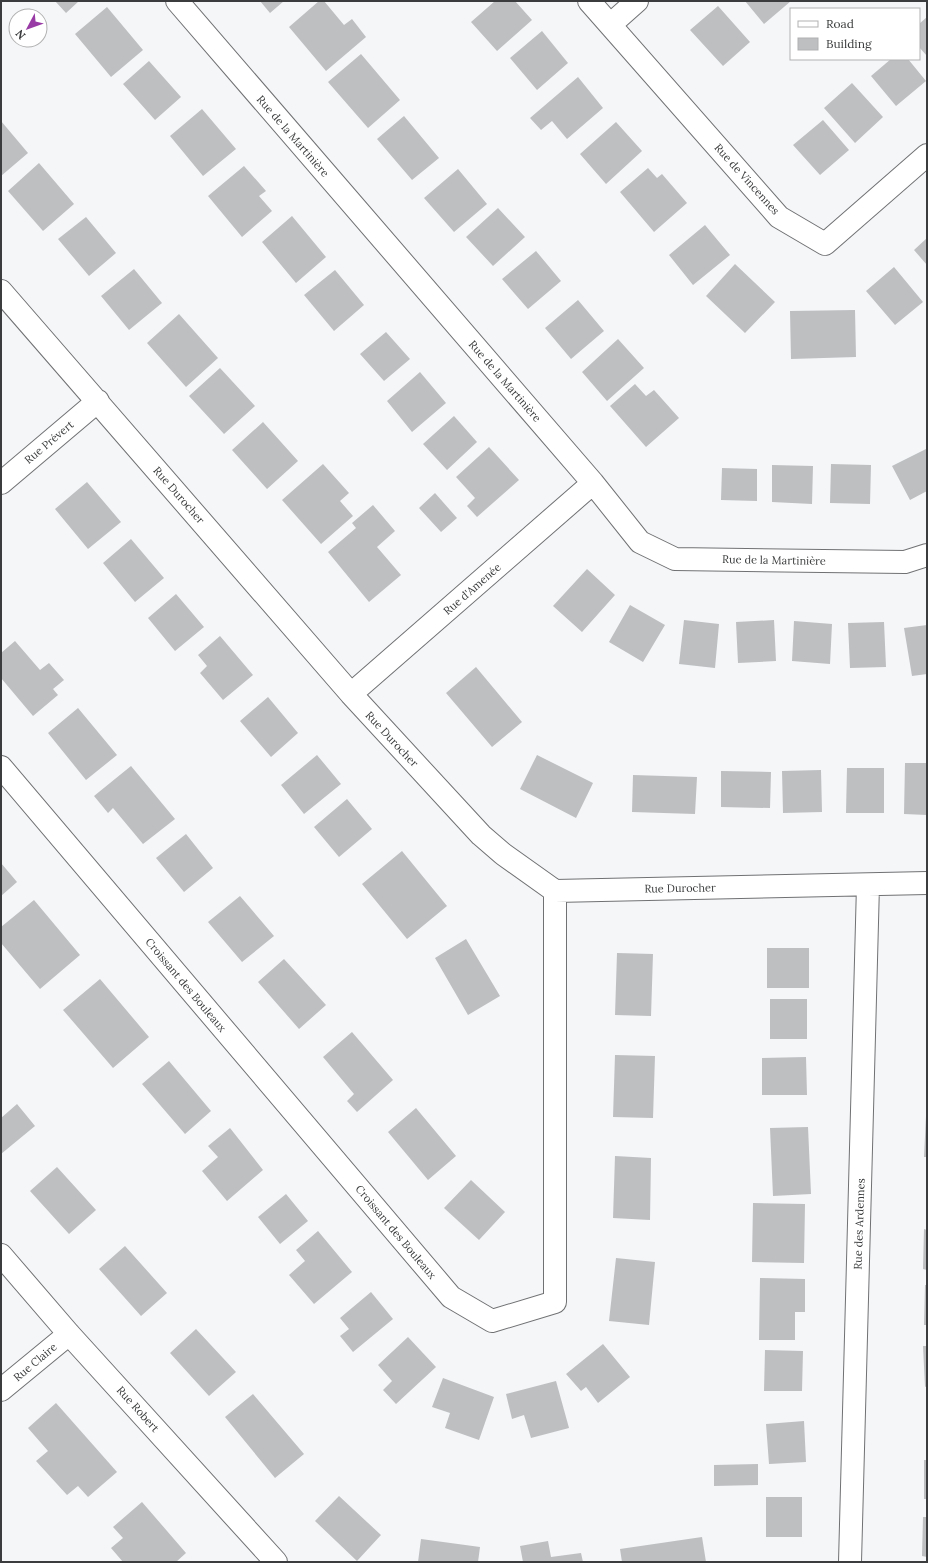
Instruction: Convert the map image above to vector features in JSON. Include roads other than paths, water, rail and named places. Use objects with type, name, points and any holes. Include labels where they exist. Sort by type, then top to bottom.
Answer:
[{"type":"street","name":"Rue de la Martinière","points":[[177,1],[593,483],[640,542],[675,559],[905,562],[927,555]]},
{"type":"street","name":"Rue de Vincennes","points":[[589,1],[779,216],[825,244],[927,155]]},
{"type":"street","points":[[610,25],[637,1]]},
{"type":"street","name":"Rue Durocher","points":[[1,291],[98,400],[351,694],[481,835],[504,854],[555,891],[927,883]]},
{"type":"street","name":"Rue Prévert","points":[[1,483],[98,400]]},
{"type":"street","name":"Rue d'Amenée","points":[[351,694],[593,483]]},
{"type":"street","name":"Croissant des Bouleaux","points":[[1,767],[451,1297],[492,1321],[555,1302],[555,891]]},
{"type":"street","name":"Rue des Ardennes","points":[[850,1562],[868,885]]},
{"type":"street","name":"Rue Robert","points":[[1,1255],[69,1334],[276,1562]]},
{"type":"street","name":"Rue Claire","points":[[1,1390],[69,1334]]}]
